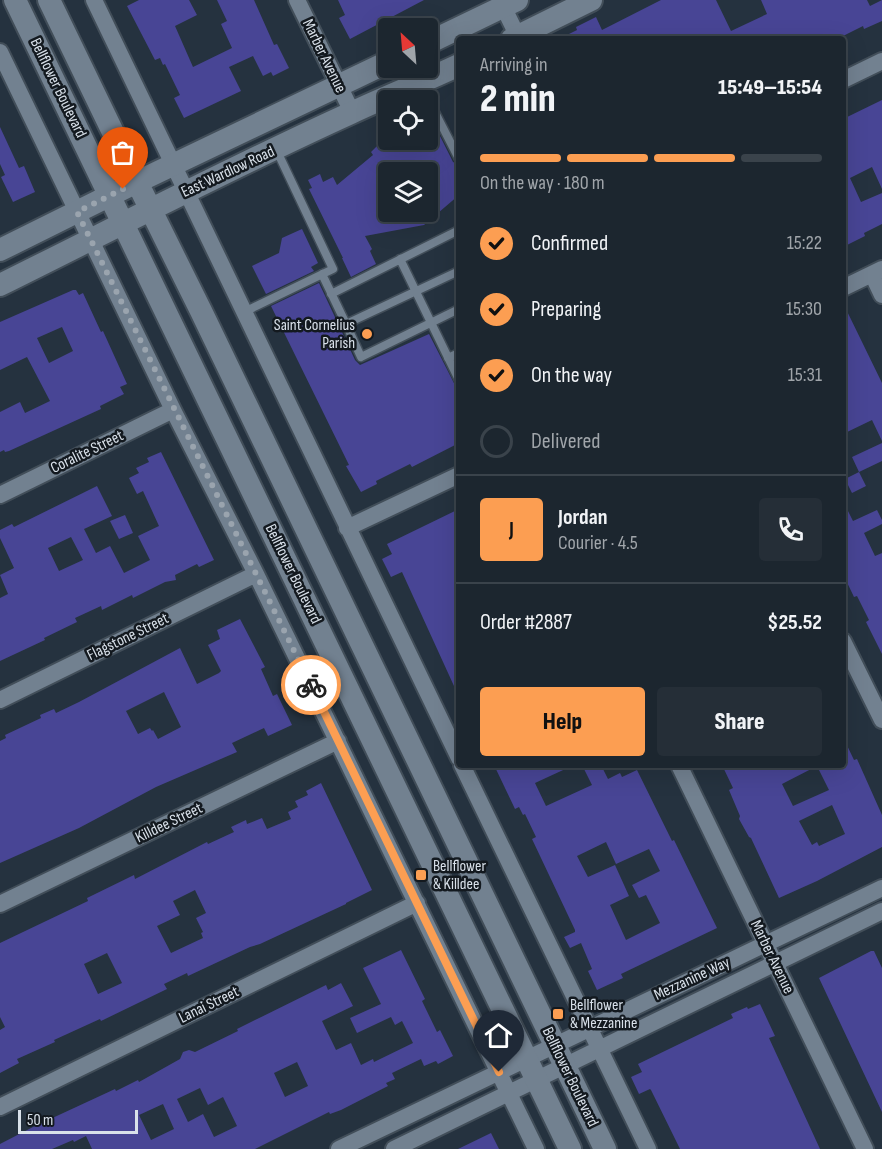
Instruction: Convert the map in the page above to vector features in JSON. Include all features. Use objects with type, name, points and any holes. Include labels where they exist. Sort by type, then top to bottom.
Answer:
[{"type":"main road","name":"Bellflower Boulevard","points":[[15,0],[570,1149]]},
{"type":"main road","name":"Bellflower Boulevard","points":[[49,0],[605,1149]]},
{"type":"main road","points":[[520,36],[591,0]]},
{"type":"main road","points":[[438,38],[507,2]]},
{"type":"main road","name":"East Wardlow Road","points":[[0,285],[186,191],[352,112],[456,66]]},
{"type":"main road","name":"East Wardlow Road","points":[[0,250],[378,67]]},
{"type":"street","points":[[94,0],[456,752]]},
{"type":"street","name":"Marber Avenue","points":[[297,0],[352,112]]},
{"type":"street","points":[[507,2],[516,36]]},
{"type":"street","name":"Bellflower Boulevard","points":[[0,52],[536,1149]]},
{"type":"street","points":[[846,79],[882,61]]},
{"type":"street","points":[[846,286],[877,271],[882,295]]},
{"type":"street","name":"Coralite Street","points":[[0,495],[173,410]]},
{"type":"street","points":[[347,528],[456,476]]},
{"type":"street","name":"Flagstone Street","points":[[0,700],[256,574]]},
{"type":"street","points":[[846,647],[882,720]]},
{"type":"street","name":"Killdee Street","points":[[0,904],[338,741]]},
{"type":"street","points":[[463,768],[648,1149]]},
{"type":"street","name":"Marber Avenue","points":[[680,768],[865,1149]]},
{"type":"street","name":"Mezzanine Way","points":[[339,1149],[882,888]]},
{"type":"street","name":"Lanai Street","points":[[0,1107],[417,903]]},
{"type":"street","name":"Mezzanine Way","points":[[394,1149],[882,911]]},
{"type":"lane","points":[[420,84],[456,153]]},
{"type":"lane","points":[[244,312],[333,269],[276,149]]},
{"type":"lane","points":[[331,294],[456,231]]},
{"type":"lane","points":[[400,259],[456,374]]},
{"type":"lane","points":[[346,324],[456,272]]},
{"type":"lane","points":[[322,274],[361,357],[456,310]]},
{"type":"lane","points":[[448,358],[456,354]]},
{"type":"building","points":[[139,0],[189,0],[197,15],[175,26],[193,67],[232,48],[221,24],[227,21],[217,0],[254,0],[274,45],[277,44],[289,68],[273,76],[271,72],[263,76],[253,56],[229,67],[241,91],[184,118],[174,98],[180,95],[165,64],[163,65],[160,58],[155,60],[127,6]]},
{"type":"building","points":[[338,0],[424,0],[390,18],[378,18],[378,24],[350,39],[339,18],[345,15]]},
{"type":"building","points":[[661,0],[716,0],[731,31],[767,14],[761,0],[867,0],[870,6],[882,0],[882,21],[864,29],[863,26],[843,36],[631,36],[630,34],[626,36],[565,36],[577,30],[576,27],[596,17],[602,30]]},
{"type":"building","points":[[882,100],[882,189],[872,167],[850,178],[861,202],[882,193],[882,224],[846,246],[846,118]]},
{"type":"building","points":[[0,127],[19,168],[24,166],[35,192],[13,202],[1,177],[5,175],[0,164]]},
{"type":"building","points":[[439,134],[453,162],[456,164],[456,198],[438,213],[438,162],[378,162],[378,222],[428,222],[424,225],[365,236],[376,264],[351,277],[309,189],[312,188],[308,180],[320,174],[323,182],[333,177],[337,185],[373,155],[371,152],[378,145],[378,150],[438,150]]},
{"type":"building","points":[[302,229],[318,263],[311,267],[314,271],[266,294],[252,266],[279,253],[282,238]]},
{"type":"building","points":[[319,283],[355,360],[360,365],[429,334],[456,387],[456,445],[412,467],[410,464],[376,481],[377,484],[361,492],[346,466],[349,465],[271,306]]},
{"type":"building","points":[[73,290],[76,290],[79,295],[83,293],[127,384],[120,387],[124,394],[100,406],[101,409],[9,451],[0,452],[0,412],[20,402],[25,413],[50,401],[27,357],[0,370],[0,322]],"holes":[[[62,327],[73,351],[49,363],[37,338]]]},
{"type":"building","points":[[846,309],[882,383],[882,441],[872,420],[846,433]]},
{"type":"building","points":[[882,443],[882,461],[859,472],[852,457]]},
{"type":"building","points":[[161,452],[214,560],[199,567],[197,564],[175,575],[176,580],[165,582],[133,598],[132,595],[102,610],[101,606],[75,618],[77,622],[0,661],[0,598],[8,594],[0,575],[14,568],[0,538],[0,530],[12,524],[14,527],[97,486],[112,516],[84,529],[96,553],[110,546],[124,573],[150,560],[138,536],[159,526],[143,491],[137,494],[129,478],[139,473],[136,468],[149,462],[147,458]],"holes":[[[71,537],[83,560],[59,571],[48,548]]]},
{"type":"building","points":[[859,472],[866,486],[852,493],[846,478]]},
{"type":"building","points":[[846,507],[853,521],[877,510],[882,520],[882,524],[864,533],[875,556],[882,553],[882,654],[866,622],[869,620],[857,596],[854,597],[846,580]]},
{"type":"building","points":[[456,510],[456,690],[402,572],[391,577],[382,559],[392,554],[387,544]]},
{"type":"building","points":[[125,515],[133,533],[119,539],[110,521]]},
{"type":"building","points":[[240,619],[265,667],[261,669],[273,696],[277,694],[292,725],[268,736],[264,728],[232,743],[237,752],[156,787],[79,828],[0,863],[0,741],[6,738],[5,735],[41,718],[40,715],[54,709],[56,713],[79,702],[180,648],[197,684],[221,671],[208,645],[220,639],[217,630]],"holes":[[[164,692],[181,727],[158,739],[150,728],[138,734],[126,711]]]},
{"type":"building","points":[[846,743],[854,760],[857,759],[882,815],[882,847],[779,898],[751,838],[739,819],[740,816],[729,790],[733,788],[723,768],[813,768],[782,784],[793,806],[829,790],[818,768],[846,768]],"holes":[[[832,805],[845,834],[819,846],[817,842],[812,845],[799,821]]]},
{"type":"building","points":[[495,768],[568,768],[535,783],[546,806],[592,785],[584,768],[602,768],[608,779],[620,773],[622,777],[637,770],[717,928],[621,974],[623,978],[597,990],[588,971],[592,969],[581,943],[570,948],[564,937],[575,930],[532,839],[536,837],[519,807],[515,809]],"holes":[[[606,842],[616,864],[649,849],[660,871],[632,885],[639,898],[646,895],[660,923],[626,940],[610,905],[629,896],[615,865],[588,877],[577,856]]]},
{"type":"building","points":[[321,783],[372,890],[260,944],[188,976],[187,973],[164,984],[167,989],[101,1021],[100,1019],[54,1040],[55,1042],[17,1059],[19,1063],[0,1073],[0,1030],[5,1027],[0,1017],[0,943],[88,901],[87,898],[134,875],[135,879],[207,842],[208,844],[234,832],[231,827],[246,820],[247,824],[262,818],[267,829],[291,819],[288,812],[298,807],[295,801],[308,795],[306,791]],"holes":[[[195,890],[206,913],[196,918],[203,932],[201,933],[203,938],[171,953],[157,926],[180,915],[173,901]],[[107,953],[122,983],[98,994],[84,964]]]},
{"type":"building","points":[[401,950],[425,999],[422,1001],[437,1032],[440,1030],[453,1056],[438,1064],[436,1061],[424,1066],[421,1059],[392,1073],[395,1079],[386,1083],[388,1086],[255,1149],[92,1149],[86,1136],[52,1149],[0,1149],[0,1144],[33,1127],[115,1089],[116,1091],[138,1080],[139,1082],[180,1059],[183,1052],[189,1050],[195,1052],[326,985],[328,990],[341,983],[353,1006],[322,1021],[336,1050],[351,1043],[361,1065],[373,1059],[374,1062],[413,1043],[402,1021],[395,1025],[391,1017],[357,1033],[350,1018],[381,1004],[363,968]],"holes":[[[297,1062],[308,1086],[285,1097],[274,1073]],[[200,1088],[208,1105],[223,1097],[237,1126],[214,1137],[203,1114],[188,1122],[177,1099]],[[163,1104],[174,1129],[151,1140],[139,1115]]]},
{"type":"building","points":[[874,951],[882,968],[882,1112],[819,978]]},
{"type":"building","points":[[760,1004],[775,1036],[769,1038],[820,1149],[680,1149],[651,1090],[639,1094],[631,1077],[642,1072],[638,1064],[733,1018],[731,1014]]},
{"type":"building","points":[[491,1133],[499,1149],[458,1149]]},
{"type":"way so far","points":[[123,189],[77,212],[311,685]]},
{"type":"place","name":"Saint Cornelius Parish","points":[[367,334]]},
{"type":"place","name":"Bellflower & Killdee","points":[[421,875]]},
{"type":"place","name":"Bellflower & Mezzanine","points":[[558,1014]]},
{"type":"route","points":[[311,685],[499,1072]]}]
